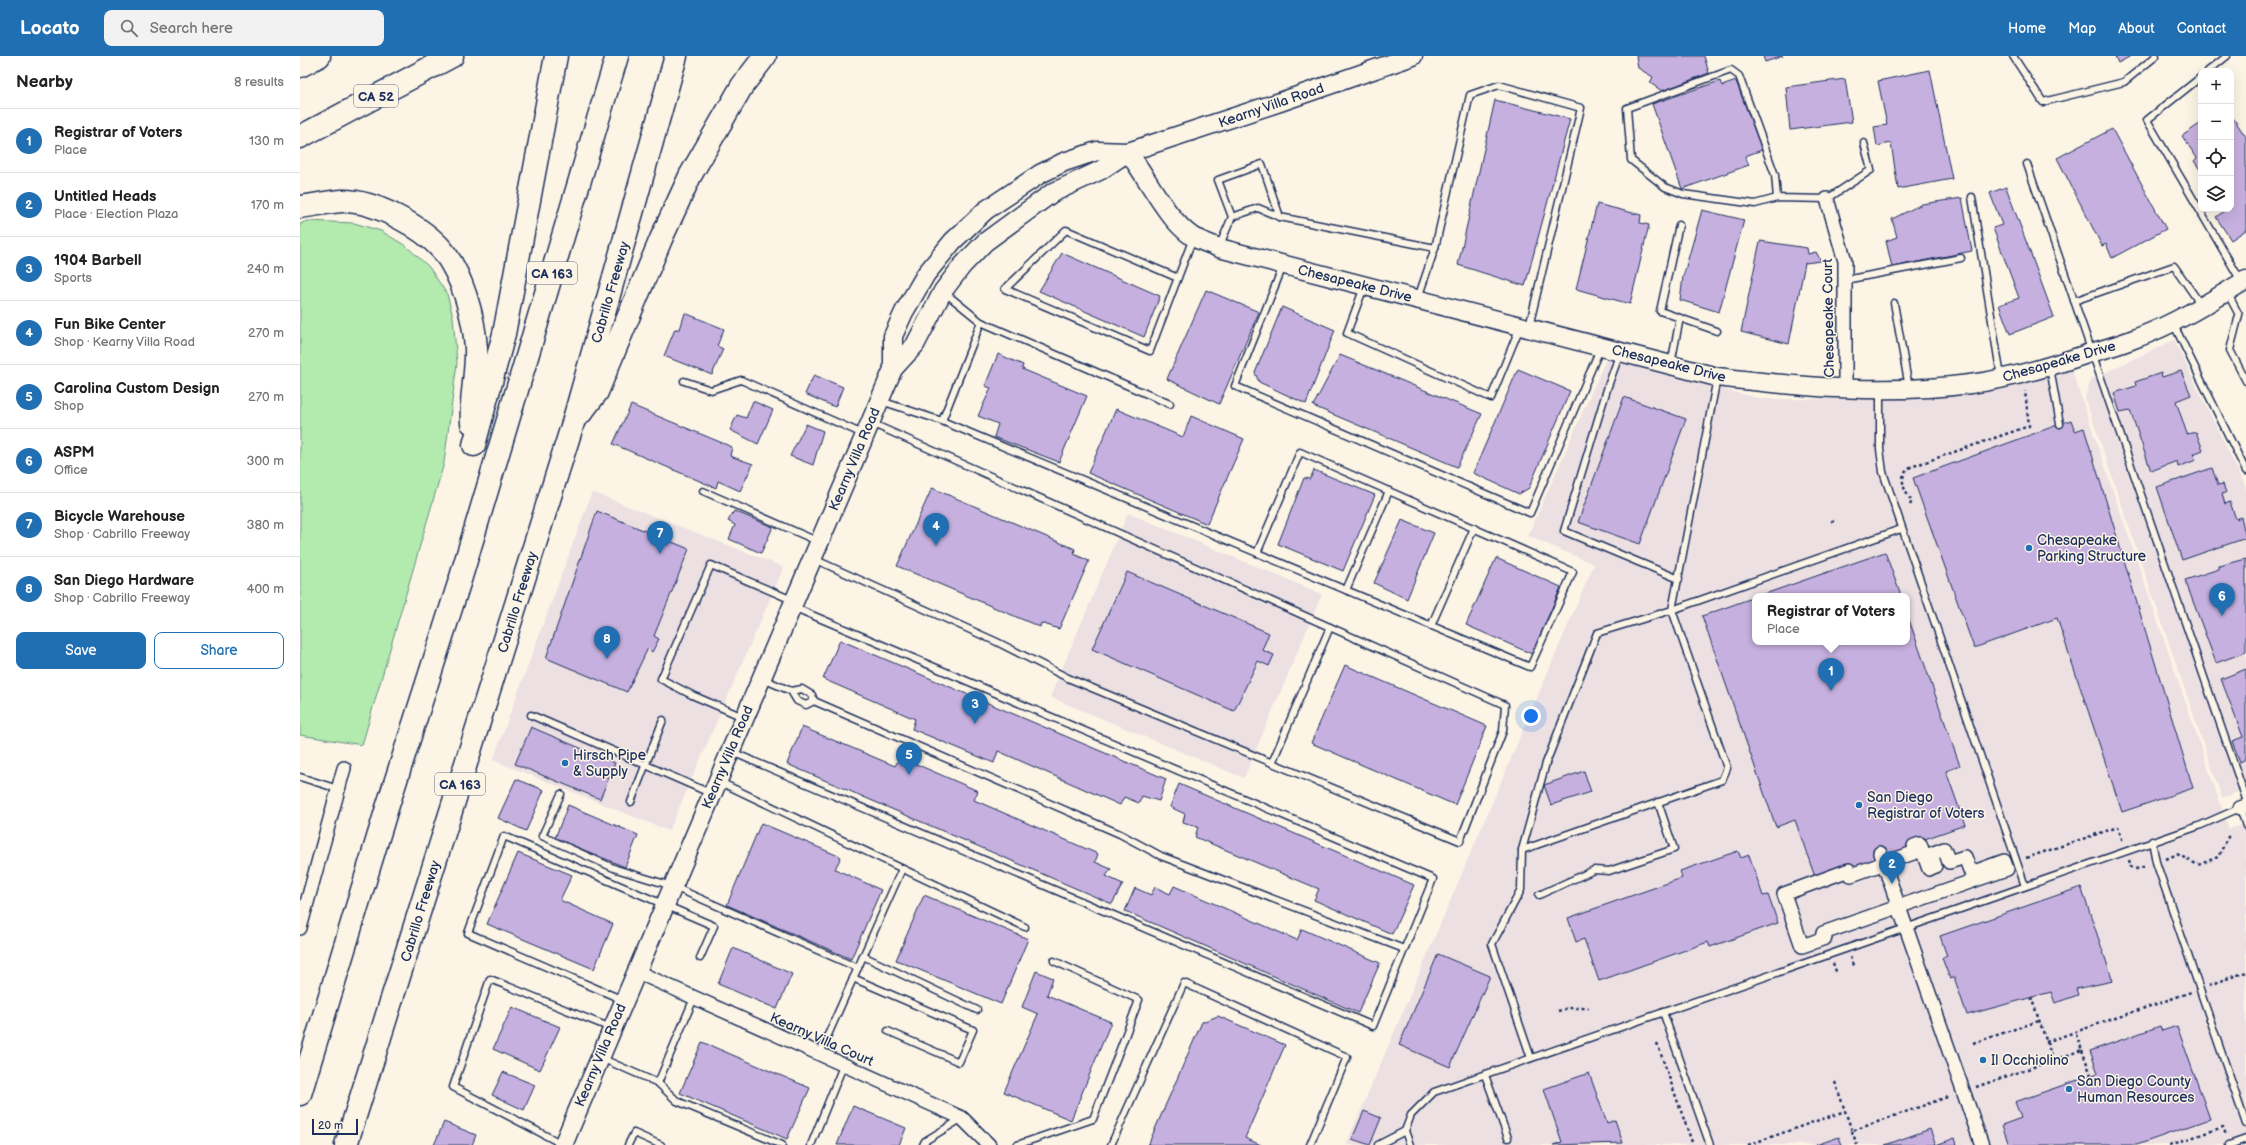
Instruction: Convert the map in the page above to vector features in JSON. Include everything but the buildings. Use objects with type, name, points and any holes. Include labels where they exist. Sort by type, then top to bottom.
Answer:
[{"type":"highway","points":[[300,66],[319,56]]},
{"type":"highway","name":"CA 52","points":[[300,137],[452,56]]},
{"type":"highway","points":[[474,445],[504,334],[556,56]]},
{"type":"highway","name":"Cabrillo Freeway","points":[[346,1145],[573,423],[676,56]]},
{"type":"highway","points":[[573,423],[597,392],[661,239],[690,176],[742,86],[766,56]]},
{"type":"highway","name":"CA 163","points":[[300,1094],[387,808],[461,577],[616,60]]},
{"type":"highway","points":[[300,207],[343,201],[375,207],[396,215],[416,228],[443,251],[466,292],[476,348],[471,411],[474,445],[489,481]]},
{"type":"main road","name":"Kearny Villa Road","points":[[563,1145],[635,971],[893,369],[915,345],[943,291],[962,266],[985,242],[1052,193],[1102,170],[1128,152],[1413,56]]},
{"type":"main road","name":"Kearny Villa Road","points":[[893,369],[893,336],[904,312],[926,274],[953,240],[986,210],[1040,174],[1064,162],[1097,151],[1128,152]]},
{"type":"main road","name":"Chesapeake Drive","points":[[1128,152],[1144,173],[1173,218],[1193,236],[1219,248],[1525,326],[1717,377],[1845,390],[1909,389],[1971,384],[2049,366],[2140,337],[2173,322],[2244,282]]},
{"type":"street","name":"Chesapeake Court","points":[[1827,199],[1846,262],[1845,390]]},
{"type":"street","points":[[300,928],[344,768]]},
{"type":"street","points":[[1920,844],[1929,869],[1935,866],[1931,854],[1944,849],[1949,862],[1965,856],[1971,873],[2004,862],[2007,869],[1823,933],[1825,938],[1802,946],[1784,894],[1849,870],[1851,875],[1882,858],[1916,852],[1914,846],[1920,844]]},
{"type":"street","points":[[1882,858],[1982,1145]]},
{"type":"street","name":"Kearny Villa Court","points":[[635,971],[962,1118],[989,1145]]},
{"type":"lane","points":[[2013,56],[2043,102],[2124,82],[2156,56]]},
{"type":"lane","points":[[2212,68],[2227,56]]},
{"type":"lane","points":[[1777,198],[1772,168],[1739,76],[1732,70],[1627,108],[1631,160],[1665,187],[1683,194],[1755,204],[1777,198],[1827,199],[1871,170],[1864,143]]},
{"type":"lane","points":[[2198,79],[2147,120],[2244,282]]},
{"type":"lane","points":[[1365,285],[1347,333],[1491,398],[1525,326],[1581,108],[1499,85],[1470,95],[1435,248],[1417,299]]},
{"type":"lane","points":[[1219,248],[1232,217],[1218,180],[1262,164],[1280,217]]},
{"type":"lane","points":[[2027,164],[2244,804],[2246,826]]},
{"type":"lane","points":[[1972,197],[2001,378]]},
{"type":"lane","points":[[1232,217],[1258,208],[1280,217],[1435,248]]},
{"type":"lane","points":[[1679,226],[1660,311],[1717,331]]},
{"type":"lane","points":[[1178,278],[1066,230],[1005,289],[1150,351],[1178,278],[1193,236]]},
{"type":"lane","points":[[1845,280],[1961,258]]},
{"type":"lane","points":[[1284,265],[1235,386],[1530,513],[1601,346]]},
{"type":"lane","points":[[2074,301],[2174,266],[2202,306]]},
{"type":"lane","points":[[943,291],[981,322],[1170,404]]},
{"type":"lane","points":[[2227,292],[2239,315],[2230,350],[2246,381]]},
{"type":"lane","points":[[1894,303],[1909,389]]},
{"type":"lane","points":[[1671,364],[1680,318]]},
{"type":"lane","points":[[942,421],[981,322]]},
{"type":"lane","points":[[2173,322],[2246,471]]},
{"type":"lane","points":[[1621,351],[1608,386],[1564,531],[1679,579]]},
{"type":"lane","points":[[2049,366],[2060,424]]},
{"type":"lane","points":[[1522,850],[1722,780],[1727,768],[1672,610],[1717,377]]},
{"type":"lane","points":[[684,381],[712,390],[741,380],[867,429],[1330,627],[1505,705],[1503,731],[1460,841],[1068,678],[815,550],[703,491]]},
{"type":"lane","points":[[1880,390],[1880,449],[1883,472],[1901,529],[2025,886]]},
{"type":"lane","points":[[879,401],[942,421],[1530,668],[1573,572],[1300,452],[1257,553]]},
{"type":"lane","points":[[1346,590],[1389,491]]},
{"type":"lane","points":[[1431,626],[1474,528]]},
{"type":"lane","points":[[1531,1058],[1492,944],[1521,890],[1522,850],[1546,763],[1597,633],[1672,610],[1901,529]]},
{"type":"lane","points":[[730,750],[1373,1026],[1433,879],[793,603],[711,565],[661,679],[692,695],[744,717]]},
{"type":"lane","points":[[1272,763],[1330,627]]},
{"type":"lane","points":[[760,678],[791,691],[802,689],[812,695],[814,701],[1120,834],[1161,856],[1404,949]]},
{"type":"lane","points":[[791,691],[797,701],[806,705],[814,701]]},
{"type":"lane","points":[[531,714],[645,765],[714,787],[902,869],[1025,927]]},
{"type":"lane","points":[[631,802],[662,720]]},
{"type":"lane","points":[[300,777],[338,789]]},
{"type":"lane","points":[[560,794],[542,836],[616,869],[672,886],[858,968]]},
{"type":"lane","points":[[1540,895],[1594,870],[1609,871],[1674,849],[1658,802]]},
{"type":"lane","points":[[1410,1145],[1405,1131],[1411,1115],[1434,1092],[2152,841],[2199,826],[2244,804]]},
{"type":"lane","points":[[623,1000],[468,934],[504,836],[714,926],[700,958]]},
{"type":"lane","points":[[2152,841],[2156,862],[2246,1124]]},
{"type":"lane","points":[[819,1055],[902,869]]},
{"type":"lane","points":[[863,956],[977,1010]]},
{"type":"lane","points":[[1017,1145],[1093,1119],[1139,1000],[1054,961]]},
{"type":"lane","points":[[853,978],[973,1030],[959,1062],[888,1031]]},
{"type":"lane","points":[[563,1145],[453,1087],[490,979],[611,1028]]},
{"type":"lane","points":[[1111,1145],[1184,983],[1348,1057],[1310,1145]]},
{"type":"lane","points":[[658,1083],[694,998]]},
{"type":"lane","points":[[1663,1012],[1710,1145]]},
{"type":"lane","points":[[600,1057],[658,1083],[677,1101],[782,1145]]},
{"type":"lane","points":[[811,1145],[844,1066]]},
{"type":"lane","points":[[1484,1075],[1508,1138]]},
{"type":"lane","points":[[923,1145],[925,1141],[962,1118]]},
{"type":"lane","points":[[1378,1145],[1405,1131]]},
{"type":"lane","points":[[628,1145],[634,1133],[661,1145]]},
{"type":"lane","points":[[2228,1145],[2244,1141]]},
{"type":"path","points":[[1910,505],[1912,501],[1908,496],[1902,481],[1903,474],[1908,468],[2029,426],[2025,391]]},
{"type":"path","points":[[1831,521],[1836,522]]},
{"type":"path","points":[[1850,957],[1854,968]]},
{"type":"path","points":[[1833,963],[1837,974]]},
{"type":"path","points":[[2046,1042],[2246,972]]},
{"type":"path","points":[[2031,997],[2053,1060]]},
{"type":"path","points":[[1558,1011],[1568,1008],[1589,1008]]},
{"type":"path","points":[[1973,1043],[2039,1021]]},
{"type":"path","points":[[1657,1043],[1693,1145]]},
{"type":"path","points":[[2082,1050],[2091,1075]]},
{"type":"path","points":[[1748,1145],[1845,1111],[1835,1082]]},
{"type":"path","points":[[2170,1145],[2223,1127]]},
{"type":"path","points":[[1852,1131],[1857,1145]]},
{"type":"shaded area","points":[[2174,340],[2246,487],[2246,789],[2222,798],[2085,398],[2091,379]]},
{"type":"shaded area","points":[[1606,359],[1761,399],[1926,399],[2071,368],[2229,829],[2246,823],[2246,1145],[1346,1145],[1594,564],[1528,536]]},
{"type":"shaded area","points":[[592,492],[784,567],[669,831],[493,760]]},
{"type":"shaded area","points":[[1128,513],[1322,594],[1244,778],[1050,697]]},
{"type":"green space","points":[[307,221],[354,223],[381,231],[406,246],[429,267],[447,294],[453,317],[457,363],[444,463],[362,745],[300,735],[300,224]]},
{"type":"place","name":"Fun Bike Center","points":[[936,546]]},
{"type":"place","name":"Chesapeake Parking Structure","points":[[2029,548]]},
{"type":"place","name":"Bicycle Warehouse","points":[[660,554]]},
{"type":"place","name":"ASPM","points":[[2222,616]]},
{"type":"place","name":"San Diego Hardware","points":[[607,659]]},
{"type":"place","name":"Registrar of Voters","points":[[1831,691]]},
{"type":"place","name":"1904 Barbell","points":[[975,724]]},
{"type":"place","name":"Hirsch Pipe & Supply","points":[[565,763]]},
{"type":"place","name":"Carolina Custom Design","points":[[909,775]]},
{"type":"place","name":"San Diego Registrar of Voters","points":[[1859,805]]},
{"type":"place","name":"Untitled Heads","points":[[1892,884]]},
{"type":"place","name":"Il Occhiolino","points":[[1983,1060]]},
{"type":"place","name":"San Diego County Human Resources","points":[[2069,1089]]}]
